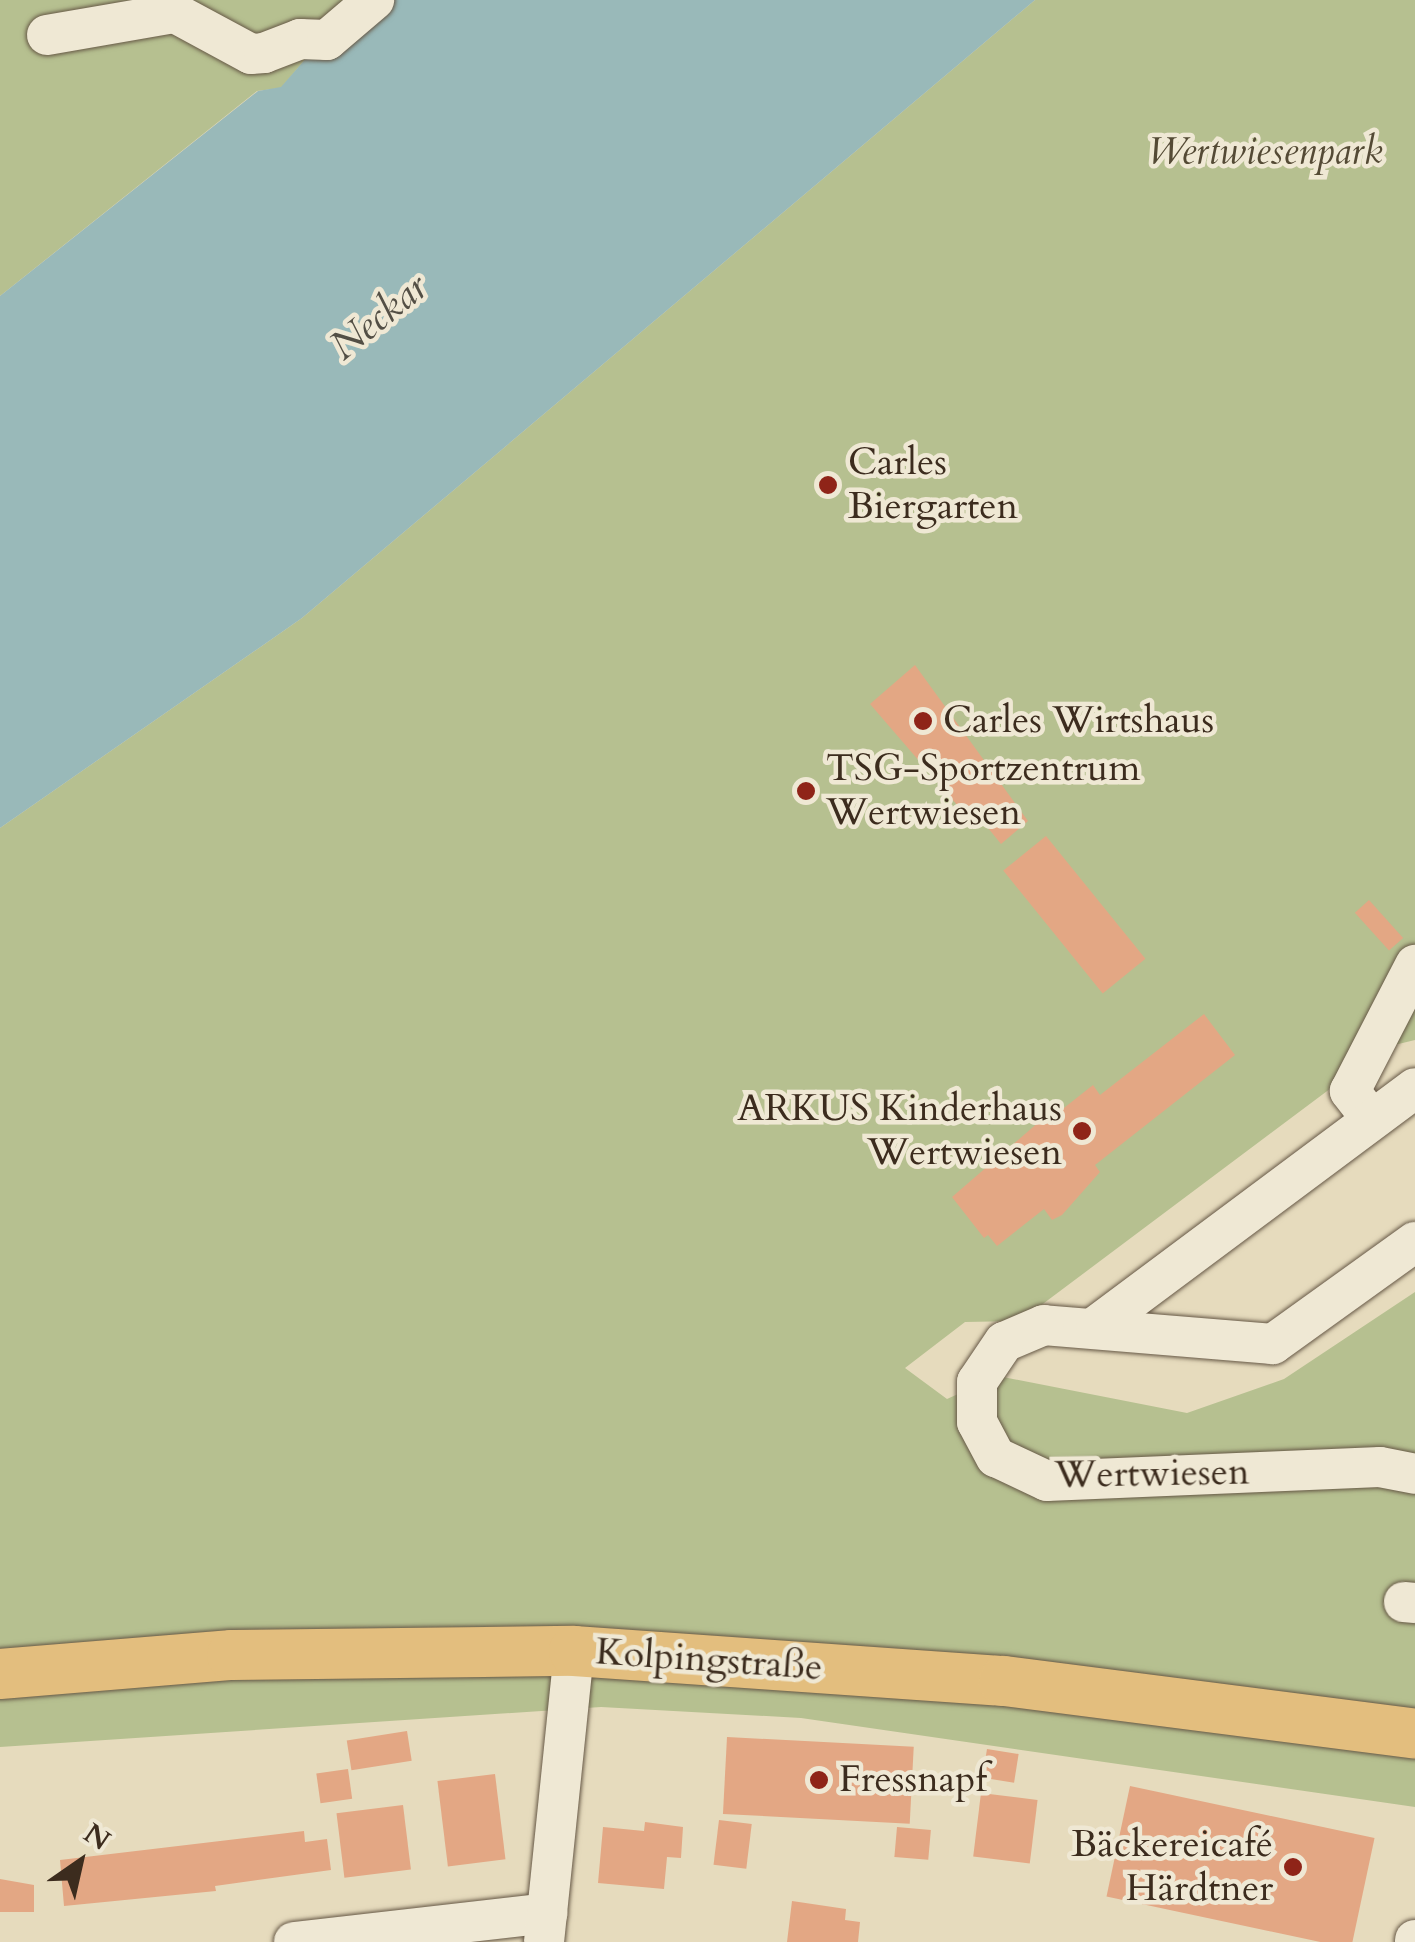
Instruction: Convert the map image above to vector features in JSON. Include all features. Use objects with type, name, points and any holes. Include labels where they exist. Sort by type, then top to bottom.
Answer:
[{"type":"main road","name":"Kolpingstraße","points":[[0,1674],[250,1654],[574,1651],[1004,1681],[1415,1734]]},
{"type":"street","points":[[47,35],[175,13],[251,54],[264,53],[300,39],[327,40],[374,0]]},
{"type":"street","points":[[1370,1117],[1350,1091],[1415,965]]},
{"type":"street","points":[[1096,1326],[1370,1117],[1415,1088]]},
{"type":"street","name":"Wertwiesen","points":[[1415,1242],[1273,1344],[1096,1326],[1044,1325],[1004,1342],[977,1382],[977,1422],[996,1457],[1047,1481],[1380,1467],[1415,1474]]},
{"type":"street","points":[[294,1942],[545,1927],[574,1651]]},
{"type":"green space","points":[[0,0],[382,0],[314,49],[281,88],[257,91],[0,296]]},
{"type":"green space","name":"Wertwiesenpark","points":[[1035,0],[1415,0],[1415,1040],[1386,1047],[1020,1321],[965,1322],[905,1368],[947,1399],[998,1376],[1187,1413],[1284,1379],[1415,1292],[1415,1807],[801,1718],[601,1707],[0,1747],[0,828],[302,618]]},
{"type":"water","name":"Neckar","points":[[382,0],[1035,0],[302,618],[0,828],[0,296],[258,91],[281,87],[315,48]]},
{"type":"building","points":[[915,665],[1028,821],[1001,844],[971,807],[964,813],[870,704]]},
{"type":"building","points":[[1046,836],[1145,959],[1103,993],[1003,871]]},
{"type":"building","points":[[1369,900],[1403,938],[1389,951],[1355,913]]},
{"type":"building","name":"ARKUS Kinderhaus Wertwiesen","points":[[1204,1014],[1235,1055],[1095,1165],[1100,1172],[1062,1215],[1052,1220],[1044,1209],[997,1246],[988,1235],[984,1238],[952,1197],[1047,1115],[1050,1119],[1093,1085],[1100,1095]]},
{"type":"building","points":[[407,1731],[412,1761],[351,1770],[347,1741]]},
{"type":"building","name":"Fressnapf","points":[[727,1737],[914,1747],[910,1824],[723,1814]]},
{"type":"building","points":[[987,1749],[1019,1754],[1014,1783],[982,1778]]},
{"type":"building","points":[[348,1769],[352,1799],[320,1803],[316,1773]]},
{"type":"building","points":[[495,1774],[505,1859],[448,1866],[437,1781]]},
{"type":"building","points":[[1130,1786],[1375,1838],[1352,1942],[1320,1942],[1107,1897]]},
{"type":"building","points":[[981,1793],[1038,1800],[1030,1863],[973,1857]]},
{"type":"building","points":[[403,1805],[411,1870],[344,1878],[336,1813]]},
{"type":"building","points":[[719,1820],[752,1824],[746,1869],[714,1865]]},
{"type":"building","points":[[645,1822],[683,1827],[681,1858],[667,1857],[664,1889],[598,1883],[603,1827],[644,1831]]},
{"type":"building","points":[[897,1827],[931,1830],[928,1860],[894,1857]]},
{"type":"building","points":[[304,1831],[305,1842],[327,1839],[331,1870],[215,1886],[216,1891],[64,1906],[60,1860]]},
{"type":"building","points":[[0,1879],[34,1885],[34,1912],[0,1912]]},
{"type":"building","points":[[792,1901],[846,1909],[845,1920],[860,1922],[858,1942],[787,1942]]},
{"type":"place","name":"Carles Biergarten","points":[[828,485]]},
{"type":"place","name":"Carles Wirtshaus","points":[[923,721]]},
{"type":"place","name":"TSG-Sportzentrum Wertwiesen","points":[[806,791]]},
{"type":"place","name":"ARKUS Kinderhaus Wertwiesen","points":[[1082,1131]]},
{"type":"place","name":"Fressnapf","points":[[819,1780]]},
{"type":"place","name":"Bäckereicafé Härdtner","points":[[1293,1867]]}]
